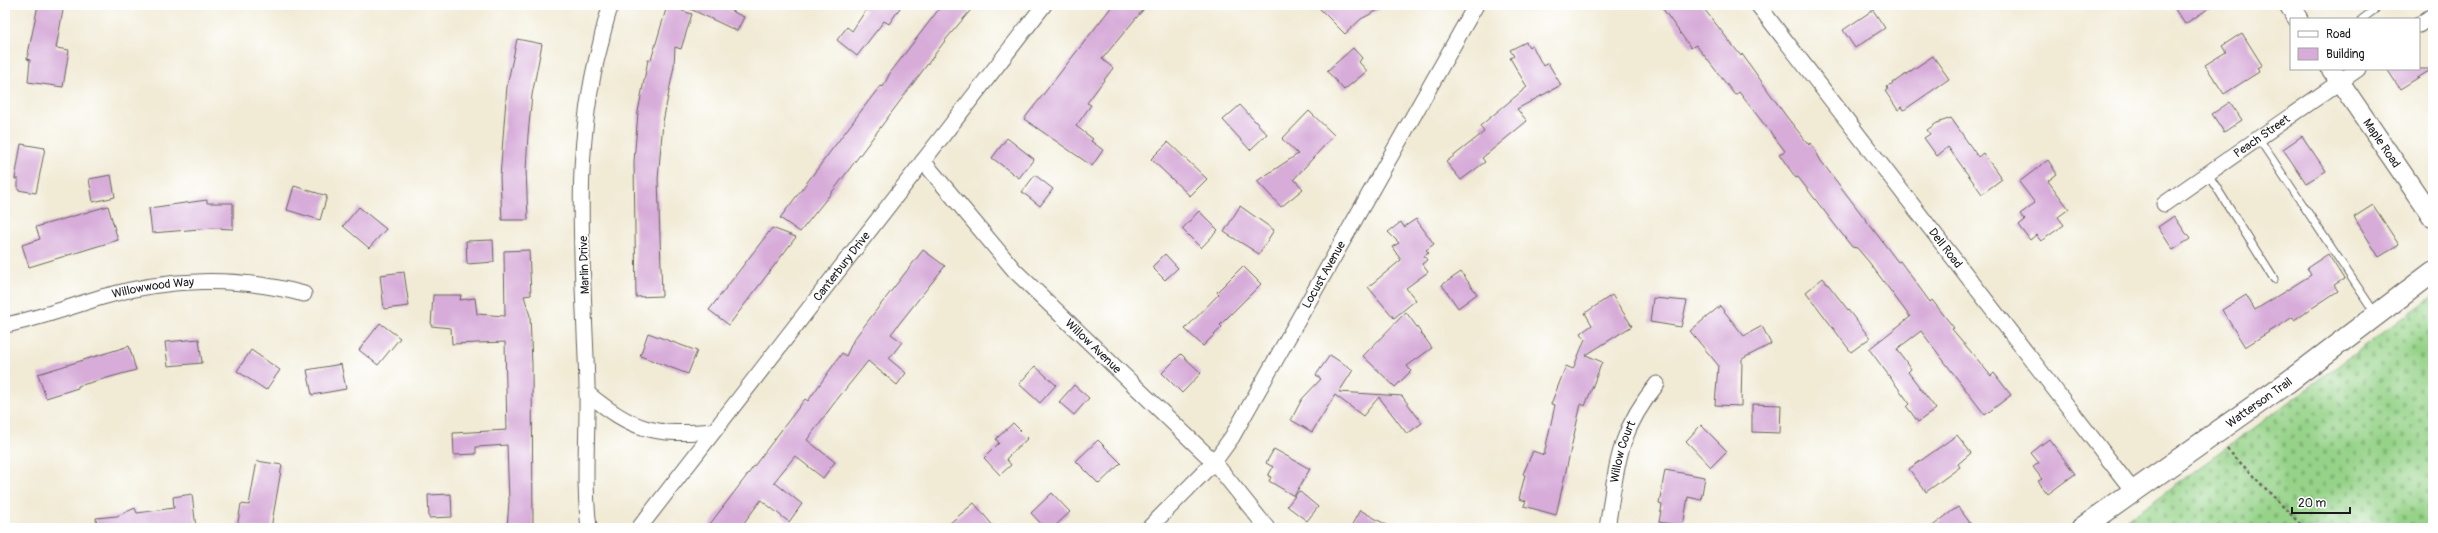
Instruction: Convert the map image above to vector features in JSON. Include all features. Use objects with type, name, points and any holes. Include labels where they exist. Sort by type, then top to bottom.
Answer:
[{"type":"main road","name":"Watterson Trail","points":[[2082,528],[2377,315],[2433,272]]},
{"type":"street","name":"Marlin Drive","points":[[589,528],[586,481],[587,392],[581,176],[583,135],[594,66],[611,5]]},
{"type":"street","name":"Canterbury Drive","points":[[638,528],[1044,5]]},
{"type":"street","name":"Locust Avenue","points":[[1149,528],[1214,462],[1232,437],[1476,5]]},
{"type":"street","name":"Dell Road","points":[[1758,5],[2133,491]]},
{"type":"street","points":[[2289,5],[2297,18]]},
{"type":"street","points":[[2420,24],[2433,15]]},
{"type":"street","name":"Peach Street","points":[[2164,204],[2259,138],[2335,76],[2355,70]]},
{"type":"street","name":"Maple Road","points":[[2335,76],[2433,218]]},
{"type":"street","name":"Willow Avenue","points":[[922,161],[1015,271],[1214,462],[1267,528]]},
{"type":"street","name":"Willowwood Way","points":[[5,325],[24,322],[103,297],[154,285],[220,281],[282,288],[304,294]]},
{"type":"street","name":"Willow Court","points":[[1606,528],[1616,463],[1628,427],[1639,406],[1657,384]]},
{"type":"street","points":[[587,392],[617,417],[635,426],[655,432],[680,434],[713,431]]},
{"type":"lane","points":[[2363,18],[2381,5]]},
{"type":"lane","points":[[2259,138],[2377,315]]},
{"type":"lane","points":[[2208,174],[2274,279]]},
{"type":"path","points":[[2213,434],[2304,528]]},
{"type":"green space","points":[[2433,296],[2433,528],[2117,528]]},
{"type":"building","points":[[38,5],[64,5],[56,48],[69,50],[63,87],[28,82],[30,60],[27,59]]},
{"type":"building","points":[[682,5],[719,5],[744,17],[737,31]]},
{"type":"building","points":[[859,5],[902,5],[889,24],[884,21],[857,56],[837,40],[847,27],[852,31],[866,10]]},
{"type":"building","points":[[942,5],[975,5],[947,38],[836,187],[800,232],[780,218],[880,86],[883,87],[890,73]]},
{"type":"building","points":[[1113,5],[1147,5],[1102,59],[1113,68],[1087,103],[1091,105],[1076,126],[1093,139],[1091,141],[1103,150],[1092,166],[1024,119]]},
{"type":"building","points":[[1316,5],[1388,5],[1361,19],[1345,34]]},
{"type":"building","points":[[1660,5],[1701,5],[1741,56],[1742,54],[1786,116],[1809,145],[1811,143],[1821,161],[1898,262],[1900,261],[1930,302],[1932,300],[1954,328],[1952,329],[1991,376],[1994,373],[2011,395],[1985,415],[1921,331],[1897,349],[1911,369],[1908,372],[1936,409],[1918,422],[1907,407],[1910,404],[1869,349],[1910,317],[1869,262],[1857,248],[1852,247],[1798,177],[1796,178],[1779,154],[1785,151],[1739,92],[1735,95],[1696,45],[1691,48]]},
{"type":"building","points":[[2172,5],[2214,5],[2185,24]]},
{"type":"building","points":[[667,6],[692,14],[681,49],[675,47],[674,66],[663,122],[658,179],[662,296],[636,297],[634,162],[638,112],[648,60],[651,60]]},
{"type":"building","points":[[1873,10],[1885,28],[1855,48],[1843,30]]},
{"type":"building","points":[[2242,33],[2262,65],[2257,68],[2259,72],[2224,94],[2205,65],[2226,52],[2222,46]]},
{"type":"building","points":[[517,39],[542,44],[532,95],[528,135],[526,170],[528,220],[502,220],[500,177],[507,86]]},
{"type":"building","points":[[1526,42],[1529,47],[1532,45],[1543,66],[1548,63],[1561,85],[1517,109],[1527,121],[1482,158],[1485,162],[1461,180],[1446,162],[1484,132],[1480,126],[1527,87],[1510,58],[1514,56],[1510,50]]},
{"type":"building","points":[[1353,48],[1362,58],[1359,62],[1367,71],[1344,90],[1327,71]]},
{"type":"building","points":[[1933,56],[1949,79],[1904,110],[1902,107],[1898,110],[1885,91],[1888,89],[1887,87]]},
{"type":"building","points":[[2432,69],[2400,89],[2388,70]]},
{"type":"building","points":[[2230,102],[2242,120],[2224,132],[2212,114]]},
{"type":"building","points":[[1240,105],[1267,134],[1250,150],[1223,120]]},
{"type":"building","points":[[1309,111],[1334,135],[1294,179],[1303,189],[1281,207],[1257,181],[1298,154],[1282,139]]},
{"type":"building","points":[[1951,118],[1978,157],[1983,153],[2002,179],[1982,194],[1948,147],[1937,156],[1924,138],[1930,134],[1927,130],[1937,123]]},
{"type":"building","points":[[2302,136],[2326,171],[2306,183],[2283,149]]},
{"type":"building","points":[[1007,138],[1034,159],[1019,178],[992,158]]},
{"type":"building","points":[[1168,142],[1207,179],[1190,196],[1151,159]]},
{"type":"building","points":[[21,144],[45,148],[36,193],[18,190],[18,179],[15,179]]},
{"type":"building","points":[[2048,160],[2057,174],[2048,181],[2069,209],[2058,217],[2064,225],[2041,241],[2036,235],[2030,240],[2019,225],[2025,220],[2020,214],[2035,203],[2019,182]]},
{"type":"building","points":[[111,175],[115,197],[93,202],[89,179]]},
{"type":"building","points":[[1035,175],[1053,189],[1040,206],[1022,192]]},
{"type":"building","points":[[294,186],[327,196],[320,220],[287,210]]},
{"type":"building","points":[[207,200],[207,203],[233,203],[233,229],[212,228],[152,233],[149,208]]},
{"type":"building","points":[[2373,205],[2399,245],[2379,257],[2354,217]]},
{"type":"building","points":[[108,206],[118,240],[29,267],[22,245],[40,239],[36,227]]},
{"type":"building","points":[[1240,206],[1274,230],[1259,254],[1224,232]]},
{"type":"building","points":[[359,207],[386,229],[369,248],[343,226]]},
{"type":"building","points":[[1199,211],[1218,230],[1201,248],[1182,229]]},
{"type":"building","points":[[2174,216],[2190,239],[2173,250],[2158,227]]},
{"type":"building","points":[[1416,219],[1434,244],[1426,250],[1429,253],[1424,256],[1427,260],[1422,264],[1428,272],[1406,288],[1416,300],[1394,318],[1368,287],[1401,260],[1392,247],[1399,243],[1388,232],[1401,222],[1404,227]]},
{"type":"building","points":[[772,228],[796,237],[729,325],[709,310]]},
{"type":"building","points":[[493,240],[494,262],[467,264],[466,241]]},
{"type":"building","points":[[529,250],[531,295],[524,296],[530,316],[532,365],[533,528],[507,528],[509,501],[507,445],[476,447],[476,454],[454,455],[453,433],[507,430],[505,342],[452,344],[451,328],[431,326],[433,295],[461,295],[460,300],[475,298],[477,314],[505,316],[504,251]]},
{"type":"building","points":[[923,250],[945,266],[891,334],[902,342],[889,359],[906,373],[897,385],[868,361],[835,402],[807,440],[835,462],[823,478],[795,456],[774,482],[802,504],[789,522],[761,500],[740,528],[707,528],[805,399],[808,401],[842,353],[846,356],[854,339]]},
{"type":"building","points":[[1165,254],[1178,268],[1165,280],[1152,267]]},
{"type":"building","points":[[2328,254],[2344,279],[2334,285],[2338,291],[2294,320],[2293,317],[2245,347],[2222,310],[2246,295],[2255,310],[2311,275],[2307,268]]},
{"type":"building","points":[[1243,266],[1261,284],[1220,325],[1222,327],[1203,346],[1185,329],[1219,294],[1217,292]]},
{"type":"building","points":[[404,272],[409,306],[384,309],[380,275]]},
{"type":"building","points":[[1461,272],[1477,294],[1458,308],[1442,285]]},
{"type":"building","points":[[1823,278],[1870,338],[1851,352],[1806,292]]},
{"type":"building","points":[[1612,295],[1632,326],[1586,355],[1602,362],[1585,406],[1581,404],[1556,515],[1524,506],[1526,501],[1519,499],[1525,475],[1523,474],[1533,451],[1544,455],[1555,405],[1551,404],[1566,366],[1573,369],[1585,339],[1581,333],[1592,325],[1585,313]]},
{"type":"building","points":[[1653,298],[1687,301],[1681,327],[1650,322]]},
{"type":"building","points":[[1720,306],[1744,336],[1762,326],[1771,344],[1742,359],[1741,406],[1715,405],[1718,365],[1690,331]]},
{"type":"building","points":[[1406,312],[1432,348],[1407,366],[1411,371],[1395,387],[1363,356]]},
{"type":"building","points":[[380,323],[400,338],[378,365],[359,350]]},
{"type":"building","points":[[648,333],[697,351],[688,374],[640,356]]},
{"type":"building","points":[[199,339],[202,363],[168,366],[165,342]]},
{"type":"building","points":[[129,346],[136,370],[78,386],[78,388],[46,398],[38,374]]},
{"type":"building","points":[[251,350],[280,370],[266,390],[237,371]]},
{"type":"building","points":[[1181,354],[1201,373],[1182,393],[1162,373]]},
{"type":"building","points":[[1330,355],[1353,370],[1339,392],[1402,396],[1422,423],[1407,434],[1379,397],[1363,416],[1335,395],[1312,432],[1291,420],[1302,399],[1321,379],[1316,375]]},
{"type":"building","points":[[341,364],[346,389],[312,395],[307,370]]},
{"type":"building","points":[[1035,366],[1056,385],[1040,403],[1019,384]]},
{"type":"building","points":[[1074,385],[1089,398],[1074,415],[1059,402]]},
{"type":"building","points":[[1752,404],[1781,405],[1780,433],[1752,432]]},
{"type":"building","points":[[1013,423],[1028,438],[1006,459],[1011,465],[1000,475],[984,458],[999,443],[996,439]]},
{"type":"building","points":[[1701,425],[1727,451],[1711,467],[1686,441]]},
{"type":"building","points":[[1957,435],[1971,453],[1958,464],[1960,467],[1926,492],[1909,469]]},
{"type":"building","points":[[2049,439],[2075,474],[2048,494],[2038,481],[2042,479],[2033,467],[2039,463],[2031,453]]},
{"type":"building","points":[[1098,440],[1121,463],[1099,484],[1076,461]]},
{"type":"building","points":[[1274,449],[1310,469],[1294,496],[1269,481],[1271,477],[1268,476],[1273,467],[1266,463]]},
{"type":"building","points":[[257,461],[282,465],[271,528],[237,528],[241,504],[249,505]]},
{"type":"building","points":[[1665,470],[1705,477],[1701,500],[1688,497],[1683,526],[1659,522],[1662,505],[1659,504]]},
{"type":"building","points":[[1299,491],[1318,507],[1307,521],[1287,506]]},
{"type":"building","points":[[1052,493],[1070,512],[1053,528],[1045,528],[1031,513]]},
{"type":"building","points":[[192,494],[196,528],[97,528],[96,518],[117,516],[135,508],[137,513],[174,508],[173,497]]},
{"type":"building","points":[[451,494],[452,517],[429,518],[428,495]]},
{"type":"building","points":[[974,503],[995,528],[944,528]]},
{"type":"building","points":[[1958,507],[1974,528],[1930,528],[1952,511]]},
{"type":"building","points":[[1360,510],[1392,528],[1350,528]]}]
